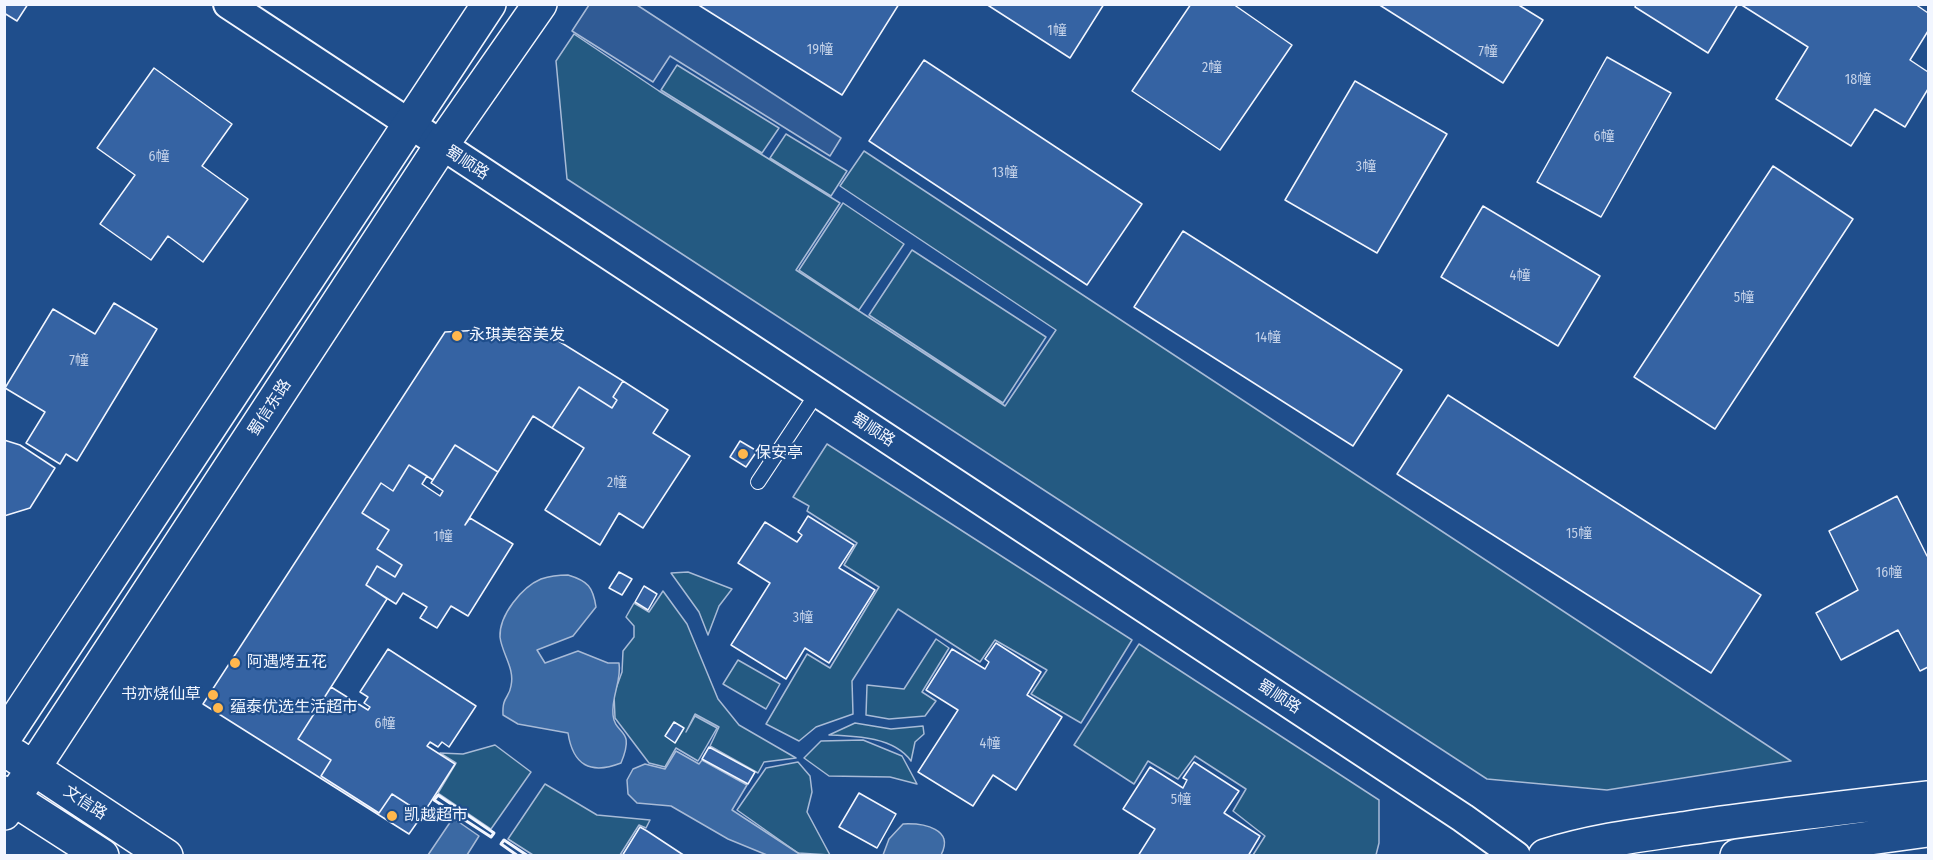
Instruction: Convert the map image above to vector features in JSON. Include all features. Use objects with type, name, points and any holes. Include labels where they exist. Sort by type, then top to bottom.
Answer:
[{"type":"main road","points":[[4,738],[411,126],[489,4]]},
{"type":"main road","name":"蜀信东路","points":[[8,802],[34,768],[441,146],[540,4]]},
{"type":"main road","name":"文信路","points":[[4,750],[166,855]]},
{"type":"main road","points":[[1545,855],[1575,846],[1767,816],[1929,798]]},
{"type":"main road","points":[[8,802],[102,855]]},
{"type":"main road","points":[[1737,855],[1929,830]]},
{"type":"street","name":"蜀顺路","points":[[228,4],[1516,855]]},
{"type":"lane","points":[[758,482],[817,393]]},
{"type":"shaded area","points":[[589,5],[637,5],[841,138],[830,156],[670,56],[653,82],[572,31]]},
{"type":"shaded area","points":[[574,34],[659,91],[840,203],[796,270],[1005,406],[1056,330],[840,186],[864,151],[1791,761],[1607,790],[1487,779],[567,179],[556,61]]},
{"type":"shaded area","points":[[677,65],[779,128],[762,153],[661,90]]},
{"type":"shaded area","points":[[786,134],[847,171],[831,196],[770,158]]},
{"type":"shaded area","points":[[843,203],[904,244],[859,310],[799,270]]},
{"type":"shaded area","points":[[912,250],[1046,337],[1003,403],[869,315]]},
{"type":"shaded area","points":[[827,444],[1132,640],[1081,723],[1031,694],[1047,670],[995,640],[980,662],[898,609],[852,681],[853,714],[816,727],[799,741],[766,724],[807,654],[830,668],[879,587],[844,565],[857,543],[807,511],[809,506],[793,497]]},
{"type":"shaded area","points":[[688,572],[732,589],[719,606],[708,635],[699,612],[671,573]]},
{"type":"shaded area","points":[[568,575],[585,582],[593,594],[596,607],[573,636],[537,650],[545,663],[578,651],[608,663],[619,663],[613,715],[617,726],[626,738],[625,751],[621,763],[600,768],[592,767],[579,760],[570,744],[568,733],[518,724],[503,715],[512,679],[500,637],[503,620],[513,603],[526,588],[541,579]]},
{"type":"shaded area","points":[[663,591],[687,624],[718,699],[739,725],[796,758],[764,762],[758,773],[710,746],[719,727],[695,714],[686,732],[695,716],[717,728],[698,761],[676,748],[665,767],[649,763],[615,718],[614,694],[622,672],[623,651],[634,637],[634,626],[626,617],[634,603],[649,612]]},
{"type":"shaded area","points":[[936,639],[949,648],[922,692],[936,701],[925,716],[889,719],[866,715],[867,685],[904,689]]},
{"type":"shaded area","points":[[1139,644],[1379,800],[1379,843],[1376,855],[1253,855],[1265,836],[1233,811],[1246,789],[1195,756],[1178,779],[1148,761],[1134,784],[1074,745]]},
{"type":"shaded area","points":[[738,660],[780,684],[766,709],[723,684]]},
{"type":"shaded area","points":[[855,723],[891,729],[923,726],[924,734],[915,742],[911,761],[904,753],[885,742],[862,737],[829,735]]},
{"type":"shaded area","points":[[863,740],[902,756],[917,784],[890,777],[829,776],[804,758],[821,741]]},
{"type":"shaded area","points":[[495,745],[531,772],[491,829],[438,793],[456,763],[440,753],[463,754]]},
{"type":"shaded area","points":[[676,751],[699,764],[702,760],[747,785],[732,810],[801,855],[767,855],[728,839],[671,806],[637,803],[628,794],[627,780],[633,769],[645,764],[665,769]]},
{"type":"shaded area","points":[[798,762],[810,776],[812,792],[807,812],[830,855],[798,853],[737,810],[766,768]]},
{"type":"shaded area","points":[[545,784],[597,815],[650,820],[646,828],[639,825],[620,855],[533,855],[508,839]]},
{"type":"shaded area","points":[[453,818],[479,836],[467,855],[428,855]]},
{"type":"shaded area","points":[[903,824],[935,829],[944,839],[941,855],[883,855],[889,839]]},
{"type":"building","points":[[4,4],[28,4],[17,21],[4,13]]},
{"type":"building","points":[[697,4],[899,4],[842,95]]},
{"type":"building","points":[[986,4],[1104,4],[1070,58]]},
{"type":"building","points":[[1191,4],[1233,4],[1292,45],[1220,150],[1132,91]]},
{"type":"building","points":[[1378,4],[1517,4],[1543,20],[1503,83]]},
{"type":"building","points":[[1636,4],[1738,4],[1708,53],[1635,7]]},
{"type":"building","points":[[1740,4],[1915,4],[1928,13],[1928,31],[1910,60],[1928,72],[1928,89],[1905,127],[1875,109],[1851,146],[1776,99],[1808,47]]},
{"type":"building","points":[[1607,57],[1671,93],[1601,217],[1537,182]]},
{"type":"building","points":[[924,60],[1142,204],[1087,285],[869,141]]},
{"type":"building","points":[[154,68],[232,124],[202,166],[248,199],[203,262],[168,236],[151,260],[100,224],[135,175],[97,148]]},
{"type":"building","points":[[1355,81],[1447,134],[1377,253],[1285,200]]},
{"type":"building","points":[[1773,166],[1853,219],[1715,429],[1634,377]]},
{"type":"building","points":[[1483,206],[1600,276],[1558,346],[1441,277]]},
{"type":"building","points":[[1183,231],[1402,370],[1353,446],[1134,307]]},
{"type":"building","points":[[114,303],[157,329],[77,461],[66,454],[60,464],[26,443],[45,412],[5,388],[53,309],[95,334]]},
{"type":"building","points":[[536,327],[623,381],[613,397],[617,400],[612,408],[579,387],[552,428],[533,416],[498,472],[455,445],[433,480],[409,465],[393,491],[381,483],[362,513],[389,530],[377,549],[402,565],[395,577],[377,566],[366,585],[387,599],[298,739],[331,760],[321,776],[379,813],[392,794],[423,814],[409,834],[203,704],[445,332]]},
{"type":"building","points":[[623,381],[668,410],[653,433],[690,456],[643,528],[619,513],[600,545],[545,510],[584,448],[552,428],[579,387],[612,408],[617,400],[613,397]]},
{"type":"building","points":[[1448,395],[1761,595],[1711,673],[1397,474]]},
{"type":"building","points":[[4,440],[20,445],[55,468],[30,508],[4,516]]},
{"type":"building","name":"保安亭","points":[[740,441],[757,451],[746,467],[730,457]]},
{"type":"building","points":[[455,445],[498,472],[465,525],[470,518],[513,544],[468,616],[451,606],[437,628],[420,618],[427,607],[403,593],[396,604],[366,585],[377,566],[395,577],[402,565],[377,549],[389,530],[362,513],[381,483],[393,491],[409,465],[427,476],[422,484],[440,496],[443,491],[431,483]]},
{"type":"building","points":[[1897,496],[1927,556],[1928,554],[1928,667],[1920,671],[1898,630],[1841,660],[1816,613],[1858,590],[1829,531]]},
{"type":"building","points":[[808,516],[854,545],[839,568],[875,590],[829,663],[805,648],[786,679],[731,645],[770,583],[738,563],[765,522],[797,542],[802,535],[798,532]]},
{"type":"building","points":[[619,572],[632,579],[622,595],[609,588]]},
{"type":"building","points":[[644,586],[657,594],[648,610],[635,602]]},
{"type":"building","points":[[996,643],[1041,672],[1027,695],[1062,717],[1016,790],[993,775],[973,806],[918,772],[958,710],[926,690],[952,649],[985,669],[989,662],[985,659]]},
{"type":"building","points":[[388,649],[476,706],[449,747],[442,742],[438,747],[430,742],[427,746],[455,764],[423,814],[392,794],[379,813],[321,776],[331,760],[298,739],[331,687],[368,710],[370,707],[364,703],[368,697],[360,692]]},
{"type":"building","points":[[674,722],[684,728],[675,743],[665,736]]},
{"type":"building","points":[[709,747],[755,772],[748,784],[702,759]]},
{"type":"building","points":[[1194,762],[1239,791],[1224,813],[1260,836],[1248,856],[1138,856],[1155,829],[1123,809],[1150,767],[1183,788],[1187,780],[1183,778]]},
{"type":"building","points":[[859,793],[896,814],[877,848],[839,827]]},
{"type":"building","points":[[640,827],[647,831],[685,856],[622,856]]},
{"type":"wall","points":[[438,795],[494,833],[491,837],[434,800],[438,795]]},
{"type":"wall","points":[[518,856],[501,844],[504,840],[528,856]]},
{"type":"place","name":"永琪美容美发","points":[[457,336]]},
{"type":"place","name":"保安亭","points":[[743,454]]},
{"type":"place","name":"阿遇烤五花","points":[[235,663]]},
{"type":"place","name":"书亦烧仙草","points":[[213,695]]},
{"type":"place","name":"蕴泰优选生活超市","points":[[218,708]]},
{"type":"place","name":"凯越超市","points":[[392,816]]}]
